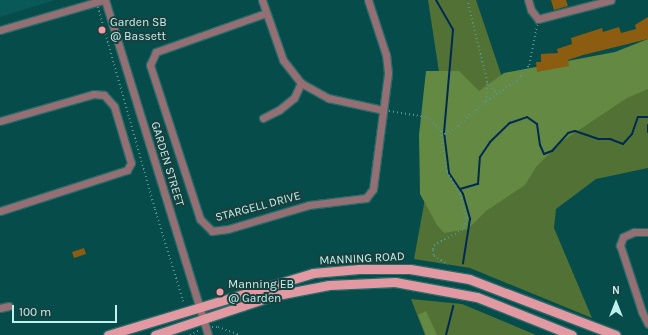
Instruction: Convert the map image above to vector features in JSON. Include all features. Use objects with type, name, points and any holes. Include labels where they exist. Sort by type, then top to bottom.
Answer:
[{"type":"main road","name":"MANNING ROAD","points":[[108,335],[313,274],[359,269],[410,269],[469,279],[616,335]]},
{"type":"main road","name":"MANNING ROAD","points":[[155,335],[272,296],[329,285],[396,282],[478,297],[572,335]]},
{"type":"street","points":[[262,0],[283,60],[301,83],[328,98],[383,110]]},
{"type":"street","name":"STARGELL DRIVE","points":[[266,13],[156,52],[150,65],[200,219],[212,231],[228,229],[308,205],[366,198],[373,189],[388,73],[386,55],[368,0]]},
{"type":"street","points":[[528,0],[531,10],[538,19],[611,0]]},
{"type":"street","points":[[0,30],[101,1]]},
{"type":"street","name":"GARDEN STREET","points":[[101,1],[208,335]]},
{"type":"street","points":[[263,118],[279,110],[294,98],[301,83]]},
{"type":"street","points":[[0,121],[94,94],[104,95],[114,106],[131,163],[127,170],[0,211]]},
{"type":"street","points":[[648,232],[628,234],[623,237],[620,245],[642,312],[648,324]]},
{"type":"street","points":[[0,308],[9,306]]},
{"type":"path","points":[[467,0],[487,82],[486,101]]},
{"type":"path","points":[[101,1],[154,210],[187,311]]},
{"type":"path","points":[[383,110],[427,117],[445,134],[455,129],[486,101],[499,94],[518,80],[529,65],[538,19]]},
{"type":"path","points":[[487,82],[499,94]]},
{"type":"path","points":[[441,130],[447,172],[460,194],[466,220],[463,230],[435,245],[432,250],[434,256],[448,264]]},
{"type":"shaded area","points":[[0,0],[55,0],[0,17]]},
{"type":"green space","points":[[428,0],[476,0],[507,92],[648,49],[648,168],[596,179],[556,209],[554,228],[592,318],[470,268],[414,259],[435,144],[439,72]]},
{"type":"green space","points":[[648,39],[648,89],[627,98],[561,142],[536,167],[525,185],[486,211],[468,229],[444,233],[437,225],[420,194],[419,135],[426,71],[459,71],[479,91],[504,73],[615,52]]},
{"type":"green space","points":[[411,299],[462,304],[536,335],[425,335]]},
{"type":"green space","points":[[426,311],[437,335],[426,335],[418,315]]},
{"type":"building","points":[[551,0],[566,0],[568,6],[554,10]]},
{"type":"building","points":[[648,17],[648,39],[568,60],[569,66],[537,72],[536,62],[541,62],[541,54],[558,53],[557,49],[572,44],[571,38],[602,28],[603,32],[619,27],[621,33],[636,29],[635,25]]},
{"type":"building","points":[[84,248],[86,254],[74,258],[72,252]]},
{"type":"waterway","points":[[436,0],[453,30],[444,132],[449,173],[463,194],[470,219],[463,263]]},
{"type":"waterway","points":[[460,189],[478,184],[480,157],[490,142],[510,123],[527,117],[537,124],[540,145],[544,154],[552,151],[568,133],[575,131],[598,139],[610,139],[623,144],[632,134],[638,117],[648,117]]},
{"type":"waterway","points":[[648,125],[648,132]]},
{"type":"waterway","points":[[446,335],[453,306]]},
{"type":"place","name":"Garden SB @ Bassett","points":[[102,30]]},
{"type":"place","name":"Manning EB @ Garden","points":[[220,292]]}]
